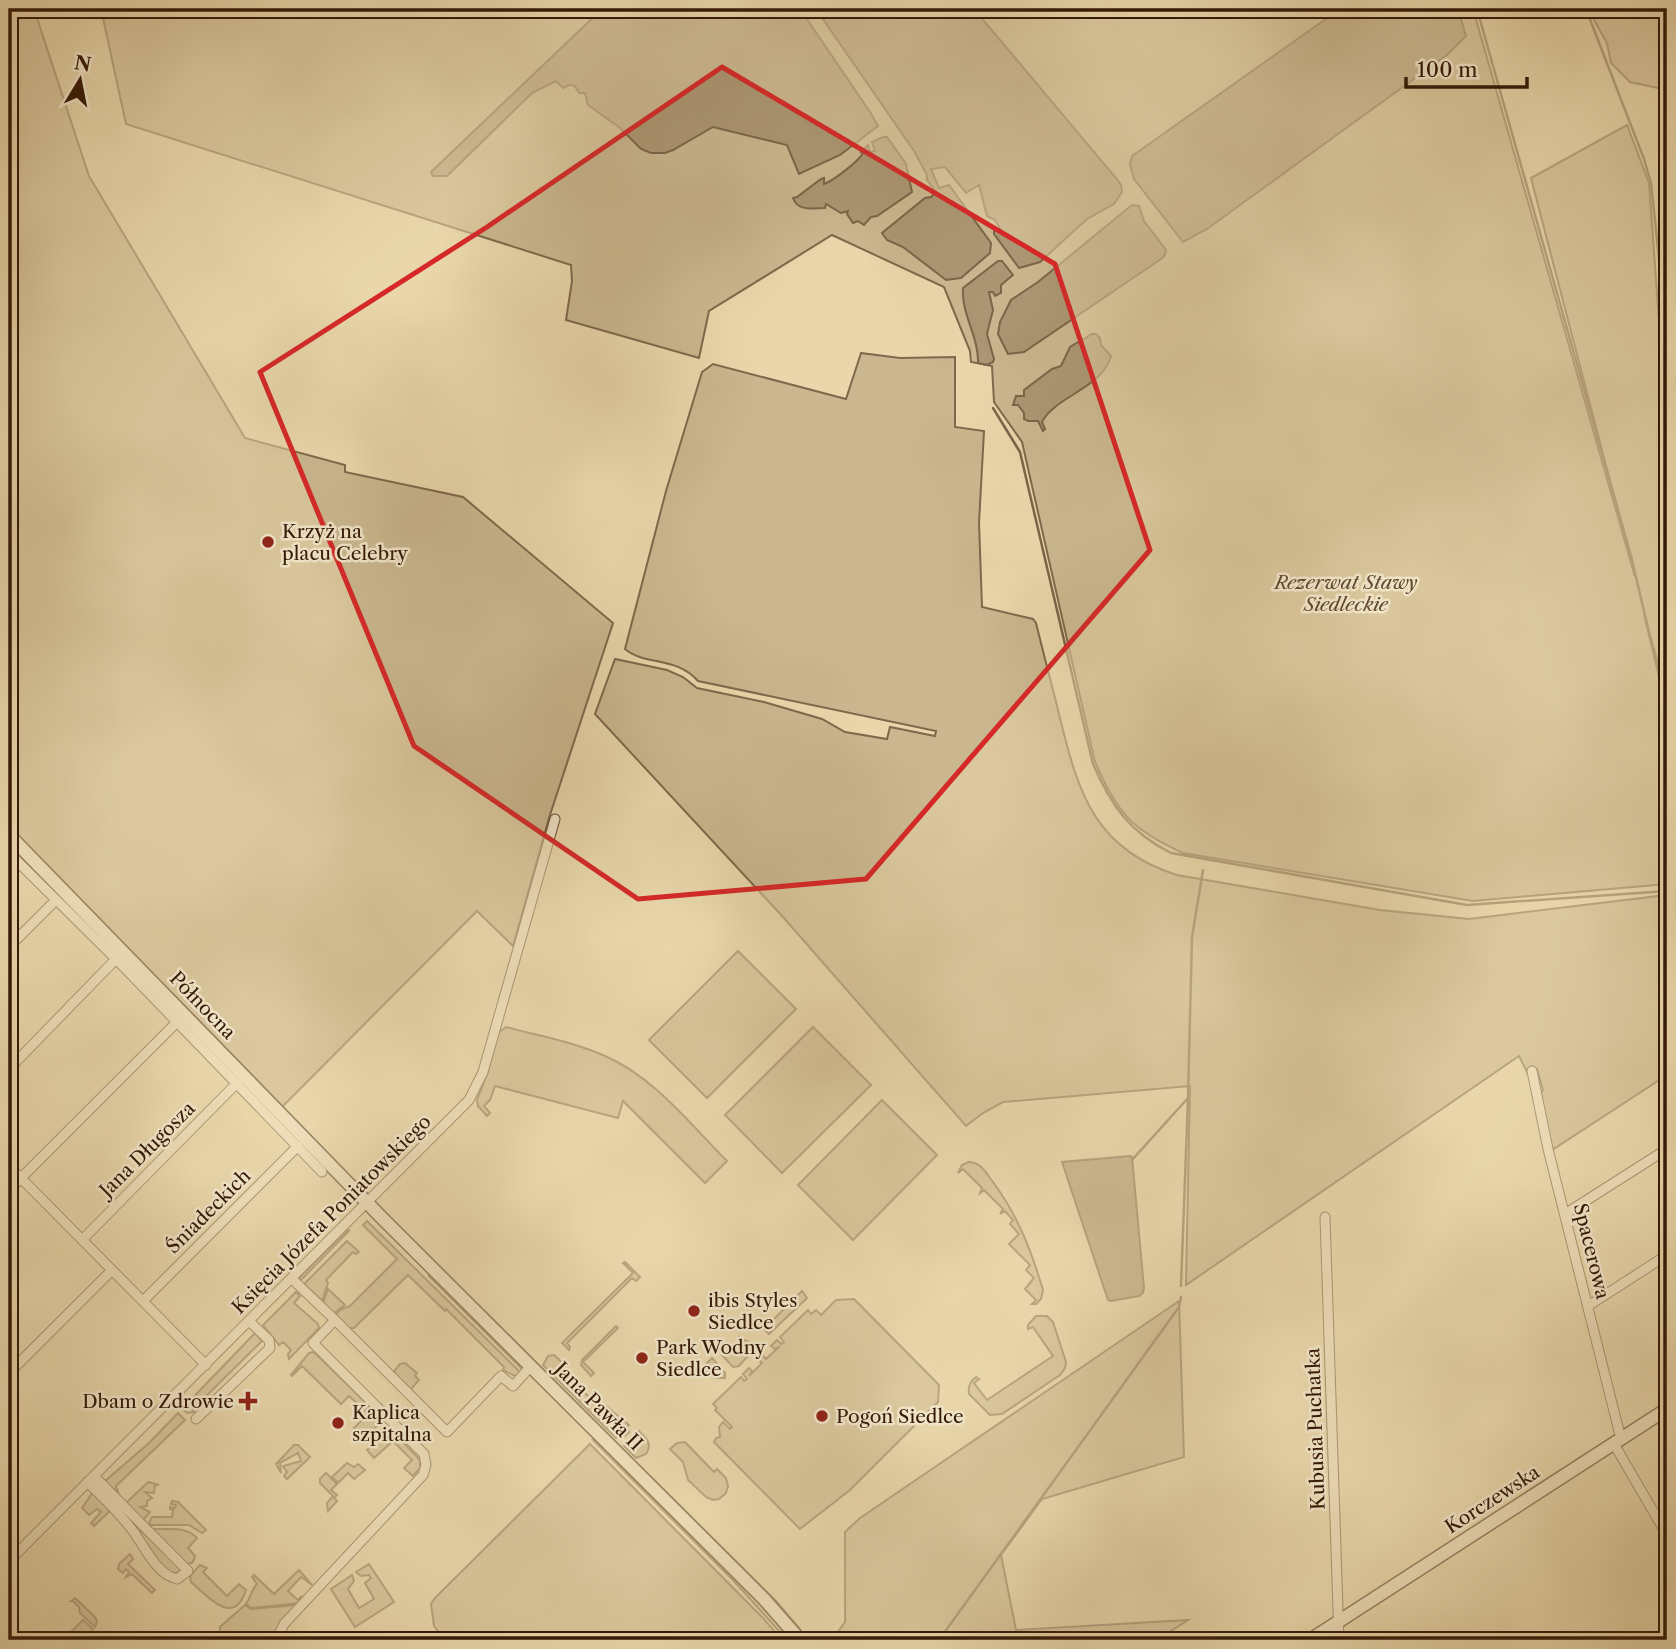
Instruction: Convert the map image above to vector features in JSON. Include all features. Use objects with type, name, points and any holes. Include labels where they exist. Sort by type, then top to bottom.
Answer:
[{"type":"main road","name":"Północna","points":[[9,835],[181,1018],[368,1202]]},
{"type":"main road","name":"Jana Pawła II","points":[[368,1202],[764,1600],[800,1640]]},
{"type":"main road","name":"Korczewska","points":[[1310,1640],[1667,1409]]},
{"type":"street","name":"Księcia Józefa Poniatowskiego","points":[[9,1561],[469,1100],[478,1084],[555,819]]},
{"type":"street","name":"Północna","points":[[9,853],[116,959],[181,1018],[237,1083],[322,1172]]},
{"type":"street","points":[[9,947],[56,900]]},
{"type":"street","points":[[9,1069],[116,959]]},
{"type":"street","points":[[9,1190],[181,1018]]},
{"type":"street","name":"Spacerowa","points":[[1532,1071],[1617,1441],[1667,1535]]},
{"type":"street","name":"Jana Długosza","points":[[82,1240],[237,1083]]},
{"type":"street","name":"Śniadeckich","points":[[143,1301],[298,1146]]},
{"type":"street","points":[[1565,1214],[1667,1149]]},
{"type":"street","points":[[9,1166],[206,1365]]},
{"type":"street","name":"Kubusia Puchatka","points":[[1325,1217],[1339,1640]]},
{"type":"street","points":[[1588,1306],[1667,1255]]},
{"type":"street","points":[[9,1373],[112,1270]]},
{"type":"street","points":[[292,1279],[447,1433],[502,1376],[513,1385],[531,1366]]},
{"type":"street","points":[[282,1640],[280,1632],[284,1624],[423,1475],[426,1465],[424,1454],[313,1343],[335,1320]]},
{"type":"street","points":[[196,1419],[270,1348],[269,1340],[249,1321]]},
{"type":"street","points":[[91,1479],[188,1572],[184,1576],[177,1579],[169,1577],[143,1548],[134,1532],[91,1479]]},
{"type":"highlighted area","points":[[722,67],[1055,264],[1150,550],[866,879],[638,899],[414,746],[260,372],[487,227]]},
{"type":"green space","points":[[9,9],[34,9],[89,176],[245,438],[345,465],[345,472],[463,497],[613,623],[549,818],[513,946],[477,911],[282,1107],[9,829]]},
{"type":"green space","name":"Rezerwat Stawy Siedleckie","points":[[101,9],[1473,9],[1635,577],[1531,178],[1627,125],[1649,183],[1660,335],[1667,340],[1667,694],[1644,614],[1667,709],[1667,884],[1473,901],[1183,853],[1150,836],[1119,807],[1095,762],[1022,442],[994,402],[992,366],[971,362],[970,351],[944,287],[832,235],[709,311],[699,358],[566,320],[572,281],[571,265],[126,124]]},
{"type":"green space","points":[[1482,9],[1535,9],[1528,15],[1485,18]]},
{"type":"green space","points":[[1588,9],[1667,9],[1667,90],[1630,82],[1611,63],[1607,43]]},
{"type":"green space","points":[[861,353],[900,358],[955,357],[955,427],[984,431],[979,523],[982,607],[1033,619],[1036,623],[1075,774],[1096,817],[1110,835],[1128,851],[1177,875],[1380,910],[1469,919],[1667,895],[1667,1075],[1552,1150],[1537,1069],[1528,1074],[1519,1056],[1186,1285],[1190,1086],[1003,1102],[966,1126],[783,917],[595,714],[615,659],[667,670],[683,677],[697,688],[764,702],[822,719],[845,732],[887,739],[890,727],[935,736],[936,731],[698,681],[671,664],[642,658],[625,649],[666,491],[702,372],[713,364],[846,399]]},
{"type":"green space","points":[[738,951],[796,1009],[707,1098],[649,1040]]},
{"type":"green space","points":[[506,1027],[581,1047],[623,1065],[655,1089],[727,1161],[705,1183],[623,1101],[618,1118],[495,1086],[490,1100],[484,1106],[490,1113],[487,1116],[478,1106],[477,1100],[488,1072],[498,1033]]},
{"type":"green space","points":[[813,1027],[871,1085],[782,1173],[725,1115]]},
{"type":"green space","points":[[882,1100],[937,1155],[853,1240],[798,1185]]},
{"type":"green space","points":[[969,1162],[977,1164],[986,1172],[1010,1208],[1023,1234],[1043,1290],[1041,1299],[1036,1304],[1032,1304],[1036,1300],[1025,1289],[1034,1278],[1026,1270],[1030,1265],[1009,1244],[1019,1234],[1010,1224],[1013,1220],[1005,1211],[1000,1214],[1003,1209],[984,1190],[980,1193],[982,1188],[963,1169],[958,1173],[962,1165]]},
{"type":"green space","points":[[367,1221],[521,1373],[515,1376],[503,1370],[504,1367],[446,1309],[445,1311],[408,1275],[354,1328],[347,1328],[335,1315],[350,1306],[397,1259],[363,1225]]},
{"type":"green space","points":[[350,1230],[300,1281],[300,1277]]},
{"type":"green space","points":[[347,1241],[359,1252],[353,1252],[326,1280],[328,1283],[322,1301],[304,1284]]},
{"type":"green space","points":[[623,1263],[640,1277],[636,1281],[632,1278],[567,1343],[569,1350],[562,1343],[633,1273]]},
{"type":"green space","points":[[428,1275],[435,1278],[524,1365],[523,1370]]},
{"type":"green space","points":[[328,1289],[345,1305],[334,1313],[323,1303]]},
{"type":"green space","points":[[802,1291],[807,1298],[769,1334],[764,1329]]},
{"type":"green space","points":[[296,1292],[300,1296],[294,1303],[318,1324],[319,1328],[289,1359],[291,1350],[283,1342],[279,1345],[263,1325]]},
{"type":"green space","name":"Pogoń Siedlce","points":[[854,1299],[939,1385],[938,1402],[850,1490],[800,1529],[714,1442],[720,1437],[719,1427],[723,1422],[730,1429],[732,1427],[715,1410],[717,1408],[713,1404],[741,1377],[744,1381],[747,1379],[743,1374],[749,1368],[752,1371],[749,1376],[762,1363],[758,1359],[762,1355],[766,1359],[780,1346],[775,1349],[771,1346],[777,1340],[781,1344],[784,1342],[780,1337],[808,1310],[811,1314],[816,1310],[821,1315],[836,1300]]},
{"type":"green space","points":[[1179,1301],[1184,1457],[1042,1499],[1001,1555],[1016,1630],[1188,1620],[1157,1640],[832,1640],[845,1622],[845,1532],[860,1518]]},
{"type":"green space","points":[[1036,1316],[1047,1316],[1053,1322],[1066,1362],[1065,1368],[1060,1375],[1002,1414],[990,1415],[969,1394],[970,1384],[976,1377],[979,1379],[974,1383],[987,1400],[1053,1356],[1033,1327],[1028,1329]]},
{"type":"green space","points":[[616,1326],[618,1328],[583,1362],[594,1373],[591,1376],[581,1365],[582,1360]]},
{"type":"green space","points":[[255,1333],[262,1341],[193,1409],[194,1412],[187,1413],[182,1409]]},
{"type":"green space","points":[[739,1337],[750,1343],[753,1350],[739,1366],[733,1367],[722,1355]]},
{"type":"green space","points":[[314,1352],[365,1402],[364,1404],[359,1405],[349,1396],[341,1404],[302,1366],[291,1375],[309,1353]]},
{"type":"green space","points":[[554,1355],[566,1366],[563,1371],[601,1409],[605,1405],[629,1425],[626,1428],[629,1432],[624,1437],[620,1434],[616,1438],[543,1365],[548,1356]]},
{"type":"green space","points":[[712,1358],[725,1373],[725,1378],[715,1378],[702,1368]]},
{"type":"green space","points":[[405,1363],[417,1373],[415,1376],[419,1380],[410,1390],[394,1375],[400,1364]]},
{"type":"green space","points":[[369,1406],[379,1416],[379,1424],[360,1442],[358,1440],[362,1435],[354,1428],[367,1415],[365,1411]]},
{"type":"green space","points":[[178,1413],[185,1420],[116,1486],[118,1492],[104,1482],[149,1443]]},
{"type":"green space","points":[[386,1431],[393,1432],[420,1460],[420,1468],[413,1476],[404,1468],[412,1460],[393,1441],[374,1458],[367,1450]]},
{"type":"green space","points":[[639,1431],[649,1447],[646,1454],[636,1458],[624,1446]]},
{"type":"green space","points":[[596,1439],[762,1604],[791,1636],[787,1640],[734,1581],[593,1440]]},
{"type":"green space","points":[[685,1442],[714,1472],[717,1469],[726,1478],[726,1493],[719,1499],[706,1497],[688,1480],[683,1462],[670,1449],[677,1443]]},
{"type":"green space","points":[[590,1444],[782,1640],[445,1640],[434,1626],[431,1604],[435,1598]]},
{"type":"green space","points":[[294,1445],[298,1445],[310,1457],[287,1479],[283,1466],[301,1461],[298,1453],[280,1463],[281,1473],[276,1464]]},
{"type":"green space","points":[[347,1463],[354,1467],[358,1464],[365,1470],[354,1479],[348,1473],[338,1483],[332,1477]]},
{"type":"green space","points":[[326,1473],[337,1484],[331,1490],[337,1495],[334,1498],[337,1501],[328,1511],[327,1503],[333,1496],[320,1483]]},
{"type":"green space","points":[[649,1475],[776,1601],[800,1629],[797,1631]]},
{"type":"green space","points":[[148,1482],[159,1485],[155,1485],[154,1493],[145,1492],[152,1498],[147,1501],[147,1506],[140,1507],[150,1512],[144,1519],[145,1524],[125,1504]]},
{"type":"green space","points":[[93,1492],[111,1510],[94,1526],[91,1523],[101,1512],[97,1509],[89,1515],[82,1508]]},
{"type":"green space","points":[[172,1501],[178,1502],[206,1530],[202,1533],[189,1525],[148,1525],[152,1517],[172,1517],[173,1510],[170,1507],[175,1508],[176,1505],[171,1504]]},
{"type":"green space","points":[[151,1529],[176,1529],[192,1534],[197,1538],[188,1548],[195,1556],[193,1562],[186,1565]]},
{"type":"green space","points":[[140,1531],[180,1568],[179,1572],[170,1574],[146,1548]]},
{"type":"green space","points":[[130,1554],[133,1559],[128,1564],[155,1590],[152,1593],[132,1574],[126,1577],[129,1572],[126,1569],[123,1573],[118,1569],[119,1564]]},
{"type":"green space","points":[[369,1564],[394,1602],[355,1627],[331,1589],[352,1575],[354,1581],[348,1589],[359,1608],[374,1599],[365,1583],[371,1578],[369,1575],[361,1576],[356,1572]]},
{"type":"green space","points":[[200,1565],[207,1568],[203,1572],[227,1596],[239,1584],[246,1590],[235,1607],[220,1606],[191,1582],[190,1576]]},
{"type":"green space","points":[[299,1570],[312,1585],[301,1577],[288,1591],[298,1600],[302,1596],[299,1603],[251,1608],[246,1604],[257,1584],[252,1577],[254,1575],[274,1594]]},
{"type":"green space","points":[[75,1598],[95,1617],[95,1627],[71,1601]]},
{"type":"green space","points":[[245,1605],[251,1609],[297,1605],[278,1640],[221,1640],[220,1627]]},
{"type":"green space","points":[[83,1620],[93,1629],[82,1640],[63,1640]]},
{"type":"shaded area","points":[[602,9],[800,9],[878,126],[840,155],[799,174],[787,145],[713,127],[673,150],[651,153],[641,149],[620,128],[588,105],[585,93],[579,93],[575,86],[563,88],[556,81],[532,93],[447,176],[433,176],[431,172]]},
{"type":"shaded area","points":[[816,9],[974,9],[1116,178],[1122,192],[1114,204],[1087,219],[1040,262],[1019,268],[994,234],[994,231],[1001,230],[995,220],[987,216],[979,185],[966,193],[945,167],[931,169],[939,188],[949,185],[991,243],[990,253],[961,278],[946,280],[903,247],[887,240],[882,233],[936,192],[927,180],[914,151]]},
{"type":"shaded area","points":[[1340,9],[1458,9],[1466,36],[1447,55],[1207,229],[1183,242],[1134,179],[1130,165],[1132,156]]},
{"type":"shaded area","points":[[887,137],[906,164],[912,192],[877,216],[871,217],[864,225],[858,221],[853,223],[848,211],[841,213],[826,204],[825,208],[806,208],[795,202],[793,198],[821,179],[824,178],[824,184],[845,170],[861,157],[861,152],[868,145],[870,152],[875,151],[872,142]]},
{"type":"shaded area","points":[[1132,205],[1139,206],[1144,221],[1166,250],[1164,257],[1024,352],[1008,354],[998,334],[1000,322],[1011,300],[1038,282]]},
{"type":"shaded area","points":[[998,261],[1002,261],[1013,275],[1001,285],[1001,293],[995,296],[993,292],[989,292],[993,310],[987,334],[994,359],[987,365],[978,363],[963,288]]},
{"type":"shaded area","points":[[1092,334],[1100,338],[1101,345],[1111,356],[1098,377],[1048,413],[1042,422],[1045,429],[1043,431],[1038,421],[1024,419],[1024,413],[1018,405],[1013,405],[1016,396],[1024,396],[1024,390],[1052,369],[1061,366],[1070,347]]},
{"type":"shaded area","points":[[1130,1156],[1144,1288],[1139,1296],[1111,1301],[1108,1300],[1062,1162]]},
{"type":"waterway","points":[[1477,9],[1631,556],[1667,709]]},
{"type":"waterway","points":[[1586,9],[1651,183],[1667,334]]},
{"type":"waterway","points":[[993,408],[1020,452],[1093,764],[1123,816],[1156,845],[1171,853],[1467,905],[1667,891]]},
{"type":"waterway","points":[[1132,1160],[1188,1098],[1192,937],[1203,870]]},
{"type":"waterway","points":[[1181,1286],[1188,1098]]},
{"type":"waterway","points":[[939,1640],[1179,1307],[1181,1297]]},
{"type":"place","name":"Krzyż na placu Celebry","points":[[268,542]]},
{"type":"place","name":"ibis Styles Siedlce","points":[[694,1311]]},
{"type":"place","name":"Park Wodny Siedlce","points":[[642,1358]]},
{"type":"place","name":"Dbam o Zdrowie","points":[[248,1401]]},
{"type":"place","name":"Pogoń Siedlce","points":[[822,1416]]},
{"type":"place","name":"Kaplica szpitalna","points":[[338,1423]]}]
